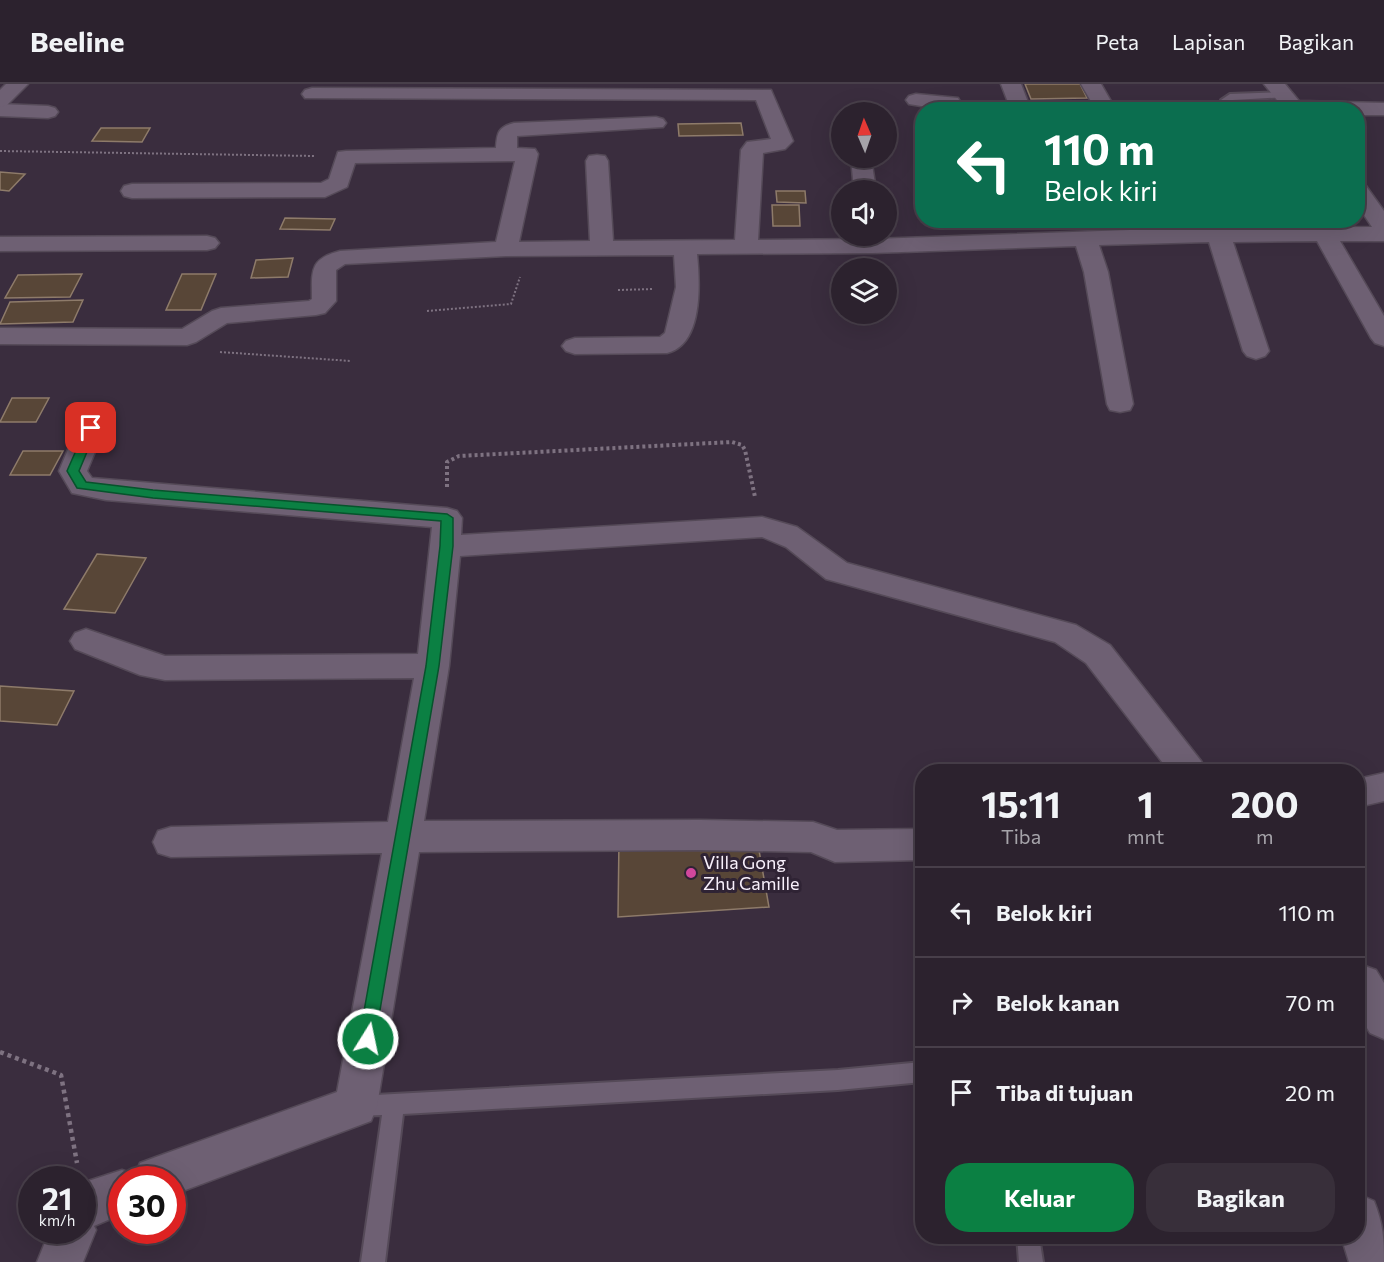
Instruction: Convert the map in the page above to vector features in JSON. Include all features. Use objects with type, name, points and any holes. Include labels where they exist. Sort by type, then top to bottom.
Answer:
[{"type":"street","points":[[0,101],[18,84]]},
{"type":"street","points":[[1011,84],[1018,102]]},
{"type":"street","points":[[1091,84],[1101,102]]},
{"type":"street","points":[[312,93],[745,89],[761,93],[766,96],[782,141],[778,145],[755,147],[752,150],[746,247]]},
{"type":"street","points":[[1287,99],[1316,102]]},
{"type":"street","points":[[916,100],[951,102]]},
{"type":"street","points":[[1365,107],[1384,109]]},
{"type":"street","points":[[0,110],[48,112]]},
{"type":"street","points":[[506,154],[507,133],[514,129],[656,123]]},
{"type":"street","points":[[132,191],[325,190],[339,182],[346,157],[506,154],[527,156],[517,249]]},
{"type":"street","points":[[597,161],[602,249]]},
{"type":"street","points":[[1365,201],[1384,227]]},
{"type":"street","points":[[1008,228],[1014,242]]},
{"type":"street","points":[[897,241],[1014,242],[1085,239],[1184,228],[1219,235],[1384,234]]},
{"type":"street","points":[[1324,234],[1384,338]]},
{"type":"street","points":[[1219,235],[1256,351]]},
{"type":"street","points":[[1085,239],[1096,272],[1120,404]]},
{"type":"street","points":[[0,244],[207,243]]},
{"type":"street","points":[[0,336],[187,337],[221,316],[316,308],[324,301],[324,269],[329,263],[340,258],[517,249],[685,249],[831,243]]},
{"type":"street","points":[[575,346],[667,345],[673,341],[677,336],[688,287],[685,249]]},
{"type":"street","points":[[91,428],[73,471],[82,486],[447,532],[762,527],[791,536],[822,564],[837,571],[1065,633],[1080,641],[1098,654],[1184,764]]},
{"type":"street","points":[[186,1169],[375,1104],[402,837],[433,666],[447,532]]},
{"type":"street","points":[[86,641],[152,666],[165,668],[433,666]]},
{"type":"street","points":[[1365,791],[1384,787]]},
{"type":"street","points":[[171,842],[402,837],[768,836],[813,837],[835,846],[915,845]]},
{"type":"street","points":[[1368,984],[1384,1020]]},
{"type":"street","points":[[1365,1239],[1372,1262]]},
{"type":"street","points":[[60,1262],[67,1244]]},
{"type":"lane","points":[[1227,102],[1226,100],[1230,98],[1287,99]]},
{"type":"lane","points":[[373,1262],[375,1104],[838,1080],[915,1073]]},
{"type":"lane","points":[[1029,1244],[1031,1262]]},
{"type":"path","points":[[0,151],[346,157]]},
{"type":"path","points":[[427,311],[512,304],[517,249]]},
{"type":"path","points":[[187,337],[206,349],[223,353],[351,361]]},
{"type":"path","points":[[447,532],[446,464],[459,456],[732,442],[742,445],[745,450],[762,527]]},
{"type":"path","points":[[0,1052],[61,1075],[76,1166]]},
{"type":"building","points":[[1025,84],[1080,84],[1087,98],[1031,99]]},
{"type":"building","points":[[741,123],[743,135],[679,136],[678,124]]},
{"type":"building","points":[[101,128],[150,128],[142,142],[92,141]]},
{"type":"building","points":[[0,172],[25,174],[9,191],[0,190]]},
{"type":"building","points":[[776,191],[805,191],[806,203],[777,202]]},
{"type":"building","points":[[772,205],[799,205],[800,226],[773,226]]},
{"type":"building","points":[[285,218],[335,219],[330,230],[280,229]]},
{"type":"building","points":[[293,258],[288,277],[251,278],[256,260]]},
{"type":"building","points":[[82,274],[70,297],[5,298],[18,275]]},
{"type":"building","points":[[182,274],[216,274],[201,310],[166,310]]},
{"type":"building","points":[[83,300],[73,322],[0,324],[10,302]]},
{"type":"building","points":[[12,398],[49,398],[36,422],[0,422]]},
{"type":"building","points":[[23,451],[63,451],[50,475],[10,475]]},
{"type":"building","points":[[97,554],[146,558],[115,613],[64,609]]},
{"type":"building","points":[[0,686],[74,691],[57,725],[0,721]]},
{"type":"building","name":"Villa Gong Zhu Camille","points":[[619,838],[757,839],[769,907],[618,917]]},
{"type":"place","name":"Villa Gong Zhu Camille","points":[[691,873]]},
{"type":"route","points":[[91,428],[73,471],[82,486],[106,490],[447,518],[433,666],[368,1039]]}]
